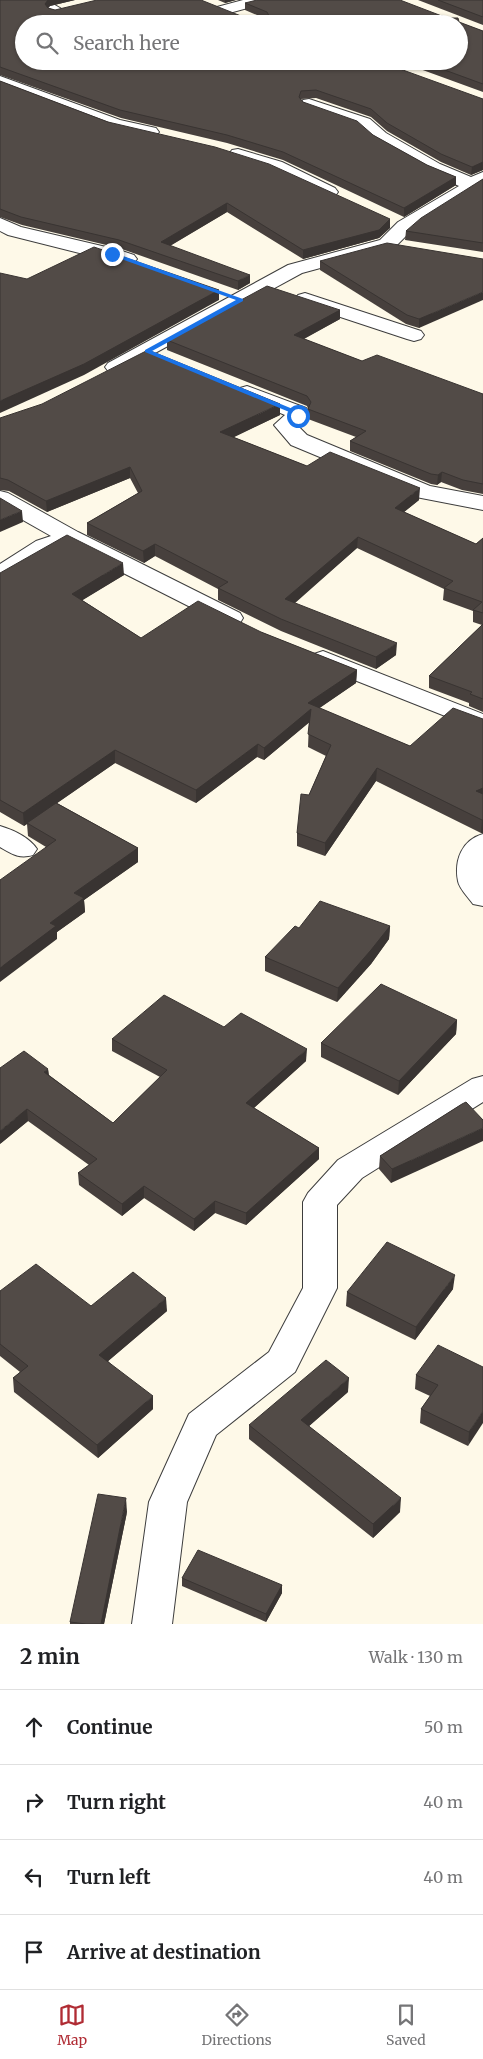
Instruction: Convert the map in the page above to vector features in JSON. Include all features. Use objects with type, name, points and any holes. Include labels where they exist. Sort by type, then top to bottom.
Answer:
[{"type":"street","points":[[35,0],[60,15]]},
{"type":"street","points":[[238,15],[215,6],[261,0]]},
{"type":"street","points":[[55,11],[74,6]]},
{"type":"street","points":[[0,81],[115,124],[164,135]]},
{"type":"street","points":[[309,104],[364,123],[380,137],[434,168],[477,180]]},
{"type":"street","points":[[221,150],[276,166],[346,200]]},
{"type":"street","points":[[95,378],[295,269],[396,246],[397,222],[458,195],[477,180]]},
{"type":"street","points":[[0,224],[15,231],[112,254],[140,264]]},
{"type":"street","points":[[266,286],[414,335]]},
{"type":"street","points":[[214,290],[241,300]]},
{"type":"street","points":[[147,351],[174,362]]},
{"type":"street","points":[[227,384],[298,413],[298,416],[285,425],[298,440],[424,492],[483,503]]},
{"type":"street","points":[[0,498],[70,537],[254,630]]},
{"type":"street","points":[[0,574],[44,546],[70,537]]},
{"type":"street","points":[[299,650],[483,723]]},
{"type":"street","points":[[483,843],[472,855],[472,882],[483,897]]},
{"type":"street","points":[[152,1624],[168,1502],[202,1425],[282,1362],[320,1288],[320,1202],[350,1169],[483,1087]]},
{"type":"building","points":[[0,0],[48,0],[45,4],[48,8],[55,10],[97,0],[201,0],[238,15],[15,15],[15,70],[403,70],[483,99],[483,162],[472,167],[441,154],[387,123],[371,109],[316,90],[301,91],[299,97],[303,102],[357,121],[373,135],[427,165],[456,177],[404,208],[283,152],[227,135],[120,110],[0,67]]},
{"type":"building","points":[[257,0],[400,0],[439,15],[268,15],[267,12],[245,3]]},
{"type":"building","points":[[438,0],[483,0],[483,17]]},
{"type":"building","points":[[468,25],[483,31],[483,84],[445,70],[468,70]]},
{"type":"building","points":[[0,81],[108,122],[215,147],[269,164],[390,219],[379,230],[303,250],[227,203],[161,242],[250,275],[238,281],[119,240],[21,217],[0,209]]},
{"type":"building","points":[[483,179],[483,243],[406,231],[421,218]]},
{"type":"building","points":[[387,243],[483,259],[483,292],[419,319],[407,315],[320,261]]},
{"type":"building","points":[[94,247],[219,290],[84,364],[0,401],[0,273],[27,279]]},
{"type":"building","points":[[267,286],[340,310],[294,335],[362,361],[377,355],[483,394],[483,484],[463,480],[442,472],[438,475],[431,474],[350,441],[366,431],[308,409],[311,402],[307,396],[167,340]]},
{"type":"building","points":[[148,350],[280,404],[220,432],[307,466],[330,452],[420,488],[395,508],[476,544],[483,538],[483,613],[473,610],[482,602],[444,588],[453,581],[358,537],[285,599],[397,643],[376,657],[281,619],[218,588],[228,582],[155,544],[143,551],[87,523],[142,491],[130,467],[46,501],[8,480],[0,478],[0,418],[42,404]]},
{"type":"building","points":[[0,498],[22,511],[0,520]]},
{"type":"building","points":[[67,535],[123,563],[72,594],[141,638],[198,601],[261,632],[357,670],[308,703],[410,746],[453,708],[483,719],[483,788],[476,791],[483,794],[483,820],[377,768],[325,843],[297,833],[301,794],[309,795],[331,745],[308,734],[311,709],[264,748],[258,744],[196,790],[115,750],[23,813],[0,800],[0,573]]},
{"type":"building","points":[[483,624],[483,699],[470,694],[472,692],[429,676]]},
{"type":"building","points":[[56,803],[138,848],[74,893],[84,898],[50,923],[56,926],[0,968],[0,880],[56,840],[27,823]]},
{"type":"building","points":[[320,901],[390,926],[338,988],[265,957],[295,926],[299,928]]},
{"type":"building","points":[[381,984],[457,1020],[399,1081],[321,1043]]},
{"type":"building","points":[[164,995],[224,1027],[241,1013],[307,1049],[246,1103],[319,1148],[246,1213],[215,1201],[194,1219],[144,1186],[122,1204],[78,1173],[97,1159],[27,1109],[0,1131],[0,1068],[24,1051],[48,1069],[44,1072],[113,1123],[167,1070],[112,1039]]},
{"type":"building","points":[[466,1102],[483,1120],[483,1128],[392,1169],[380,1156],[462,1104]]},
{"type":"building","points":[[387,1242],[455,1275],[416,1327],[347,1292]]},
{"type":"building","points":[[36,1264],[91,1306],[133,1272],[166,1298],[99,1355],[153,1396],[97,1445],[13,1378],[28,1366],[0,1344],[0,1291]]},
{"type":"building","points":[[438,1345],[483,1367],[483,1411],[469,1432],[421,1409],[438,1385],[416,1375]]},
{"type":"building","points":[[326,1360],[349,1378],[301,1420],[401,1498],[373,1524],[249,1425]]},
{"type":"building","points":[[98,1494],[126,1498],[101,1624],[70,1622]]},
{"type":"building","points":[[198,1550],[282,1585],[266,1614],[182,1578]]},
{"type":"route","points":[[112,254],[241,300],[147,351],[298,413],[298,416]]}]
